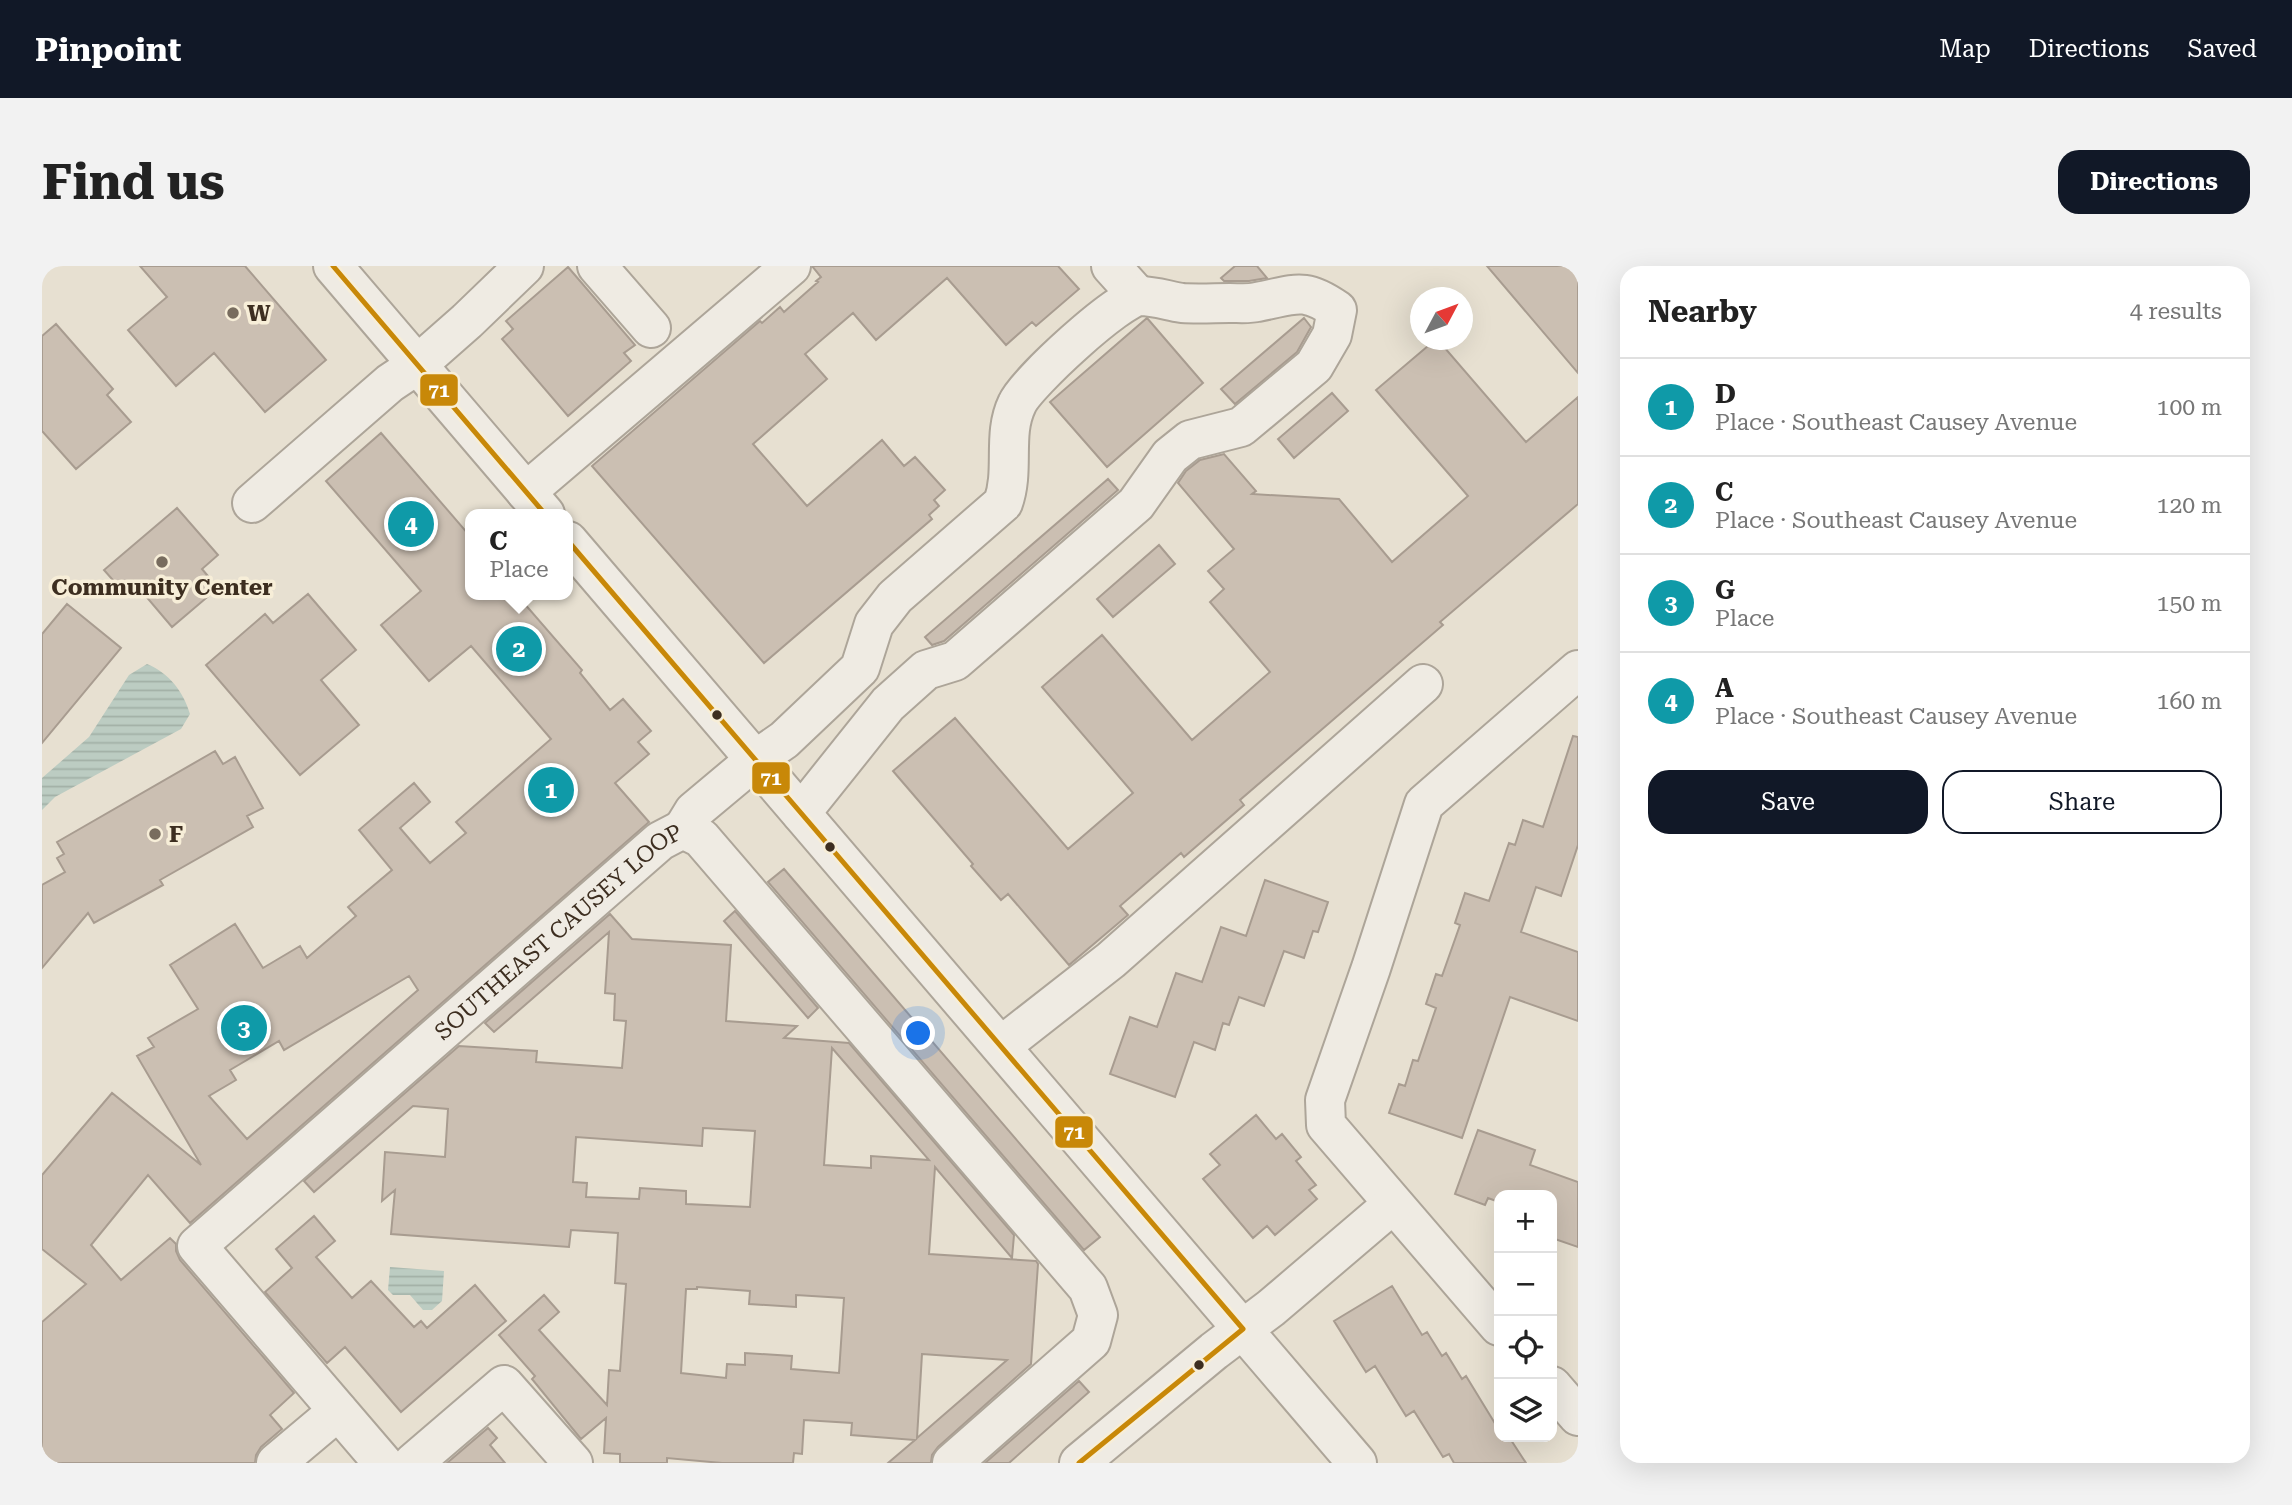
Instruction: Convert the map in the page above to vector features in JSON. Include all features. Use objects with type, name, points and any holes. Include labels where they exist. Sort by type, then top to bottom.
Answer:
[{"type":"street","points":[[333,266],[536,503],[791,266]]},
{"type":"street","points":[[252,503],[390,383],[417,365],[524,266]]},
{"type":"street","points":[[597,266],[651,328]]},
{"type":"street","points":[[1111,266],[1138,296]]},
{"type":"street","points":[[683,829],[694,811],[755,760],[784,740],[860,668],[874,624],[895,597],[1003,503],[1010,470],[1009,431],[1017,402],[1039,374],[1119,306],[1138,296],[1185,303],[1255,303],[1300,293],[1321,299],[1337,310],[1332,335],[1314,366],[1241,427],[1189,440],[1170,456],[1136,504],[955,661],[926,670],[905,688],[881,713],[801,813]]},
{"type":"street","points":[[573,547],[1357,1463]]},
{"type":"street","points":[[867,650],[905,688]]},
{"type":"street","points":[[1494,1320],[1326,1125],[1325,1100],[1371,968],[1423,804],[1578,670]]},
{"type":"street","points":[[1001,1046],[1111,960],[1423,684]]},
{"type":"street","name":"SOUTHEAST CAUSEY LOOP","points":[[383,1463],[197,1246],[660,841],[683,829],[701,838],[1088,1288],[1098,1315],[1091,1341],[952,1463]]},
{"type":"street","points":[[1079,1463],[1271,1308],[1392,1204]]},
{"type":"street","points":[[413,1463],[504,1385],[573,1463]]},
{"type":"street","points":[[1557,1392],[1578,1416]]},
{"type":"street","points":[[276,1463],[338,1410]]},
{"type":"shaded area","points":[[147,664],[168,678],[183,698],[190,714],[181,729],[55,797],[42,810],[42,778],[89,737],[129,675]]},
{"type":"shaded area","points":[[390,1267],[444,1271],[442,1301],[432,1310],[423,1310],[410,1295],[393,1295],[388,1290]]},
{"type":"building","name":"W","points":[[140,266],[245,266],[326,360],[265,412],[214,353],[176,386],[128,330],[167,297]]},
{"type":"building","points":[[812,266],[1058,266],[1079,289],[1036,326],[1032,322],[1006,345],[947,278],[876,340],[853,313],[805,354],[827,379],[753,444],[807,506],[882,440],[904,466],[915,457],[945,490],[934,500],[939,506],[929,515],[932,519],[764,663],[592,466],[760,321],[762,323],[780,307],[784,312],[818,282],[816,281],[821,277]]},
{"type":"building","points":[[1235,266],[1257,266],[1267,278],[1224,281],[1221,278]]},
{"type":"building","points":[[1487,266],[1578,266],[1578,373]]},
{"type":"building","points":[[568,267],[635,345],[624,353],[631,361],[568,416],[502,339],[513,329],[506,321]]},
{"type":"building","points":[[1147,318],[1203,383],[1107,467],[1050,402]]},
{"type":"building","points":[[1304,318],[1311,327],[1297,352],[1235,404],[1221,389]]},
{"type":"building","points":[[56,324],[113,389],[107,395],[131,422],[76,469],[42,431],[42,336]]},
{"type":"building","points":[[1423,350],[1447,350],[1526,442],[1578,397],[1578,504],[1440,622],[1443,625],[1240,800],[1244,805],[1184,857],[1181,853],[1120,906],[1128,915],[1069,965],[1008,894],[1001,900],[893,771],[955,718],[1068,849],[1133,793],[1042,687],[1102,635],[1192,740],[1270,672],[1210,602],[1224,589],[1208,571],[1234,549],[1178,483],[1186,471],[1200,460],[1224,454],[1256,491],[1252,494],[1339,499],[1392,562],[1468,496],[1376,390]]},
{"type":"building","points":[[1332,393],[1348,411],[1294,458],[1278,439]]},
{"type":"building","points":[[381,433],[465,530],[465,600],[521,600],[582,670],[580,673],[610,710],[623,699],[651,731],[638,742],[649,754],[615,783],[649,822],[190,1223],[148,1175],[91,1245],[121,1280],[170,1238],[176,1244],[180,1260],[294,1393],[270,1415],[282,1429],[261,1447],[255,1463],[42,1463],[42,1322],[86,1284],[42,1249],[42,1175],[112,1093],[201,1165],[137,1056],[154,1047],[148,1038],[198,1009],[170,965],[235,924],[263,968],[300,946],[307,958],[356,916],[348,907],[392,870],[359,830],[414,783],[430,802],[400,828],[430,863],[466,833],[456,822],[551,739],[471,646],[429,681],[381,625],[421,591],[326,481]],"holes":[[[409,976],[418,990],[247,1139],[209,1096],[236,1080],[230,1070],[279,1041],[284,1050]]]},
{"type":"building","points":[[1108,479],[1118,490],[944,641],[932,645],[925,637]]},
{"type":"building","name":"Community Center","points":[[177,508],[218,555],[202,569],[218,588],[172,627],[139,588],[127,596],[104,570]]},
{"type":"building","points":[[1159,545],[1175,564],[1113,617],[1097,599]]},
{"type":"building","points":[[308,594],[356,650],[321,680],[359,725],[300,775],[206,665],[265,614],[273,623]]},
{"type":"building","points":[[67,604],[121,648],[42,743],[42,634]]},
{"type":"building","points":[[1573,736],[1578,737],[1578,845],[1561,896],[1536,887],[1521,932],[1578,952],[1578,1021],[1510,997],[1462,1138],[1389,1113],[1399,1084],[1405,1086],[1413,1060],[1418,1061],[1436,1008],[1426,1004],[1436,974],[1442,976],[1460,925],[1455,923],[1465,893],[1489,901],[1509,843],[1515,845],[1523,820],[1543,827]]},
{"type":"building","name":"F","points":[[215,751],[223,764],[235,757],[263,808],[247,816],[253,827],[160,880],[163,885],[94,923],[88,913],[42,968],[42,885],[65,872],[57,858],[64,854],[57,842]]},
{"type":"building","points":[[784,869],[1100,1237],[1084,1250],[768,882]]},
{"type":"building","points":[[1265,880],[1328,902],[1318,932],[1313,931],[1304,958],[1284,951],[1264,1006],[1239,997],[1229,1025],[1223,1023],[1215,1050],[1194,1042],[1175,1097],[1110,1074],[1130,1017],[1157,1027],[1176,973],[1202,982],[1221,927],[1246,936]]},
{"type":"building","points":[[735,911],[818,1008],[808,1018],[724,921]]},
{"type":"building","points":[[610,914],[632,939],[731,945],[726,1021],[797,1026],[784,1038],[849,1043],[1014,1235],[1012,1258],[935,1167],[929,1254],[1036,1261],[1038,1264],[1031,1364],[938,1447],[932,1455],[931,1463],[888,1463],[915,1440],[851,1435],[852,1423],[804,1420],[802,1454],[794,1453],[793,1463],[722,1463],[667,1458],[667,1463],[620,1463],[620,1454],[604,1453],[606,1418],[581,1439],[532,1379],[535,1376],[499,1335],[544,1295],[559,1312],[539,1330],[607,1405],[609,1370],[620,1371],[626,1284],[615,1283],[618,1233],[571,1230],[569,1247],[391,1234],[395,1190],[382,1201],[385,1152],[445,1157],[448,1109],[413,1106],[314,1192],[304,1181],[459,1046],[537,1051],[536,1062],[622,1068],[626,1021],[614,1020],[615,994],[605,993],[609,932],[494,1032],[485,1023]],"holes":[[[832,1048],[929,1160],[871,1156],[871,1168],[824,1165]],[[703,1128],[755,1131],[750,1207],[686,1204],[686,1191],[640,1188],[639,1199],[586,1197],[587,1183],[573,1182],[576,1137],[702,1146]],[[686,1289],[750,1291],[749,1304],[796,1307],[796,1295],[844,1298],[839,1373],[791,1369],[792,1356],[745,1353],[745,1365],[727,1364],[726,1378],[681,1373]],[[922,1354],[1007,1360],[917,1438]]]},
{"type":"building","points":[[1256,1115],[1276,1139],[1282,1134],[1301,1157],[1296,1161],[1316,1185],[1309,1190],[1317,1199],[1275,1235],[1267,1226],[1253,1238],[1203,1179],[1220,1165],[1210,1154]]},
{"type":"building","points":[[1478,1130],[1535,1150],[1530,1165],[1578,1182],[1578,1247],[1557,1240],[1557,1190],[1494,1190],[1494,1200],[1488,1198],[1485,1205],[1455,1194]]},
{"type":"building","points":[[314,1216],[335,1241],[316,1257],[352,1298],[371,1281],[414,1327],[421,1321],[427,1328],[475,1285],[506,1321],[401,1412],[345,1347],[327,1363],[265,1292],[292,1268],[276,1249]]},
{"type":"building","points":[[1392,1286],[1422,1335],[1427,1332],[1442,1356],[1446,1353],[1462,1379],[1466,1376],[1494,1422],[1494,1442],[1512,1442],[1526,1463],[1454,1463],[1449,1454],[1443,1457],[1414,1411],[1406,1416],[1375,1366],[1366,1372],[1334,1321]]},
{"type":"building","points":[[1079,1381],[1089,1392],[1009,1463],[985,1463]]},
{"type":"building","points":[[488,1428],[497,1438],[490,1445],[505,1463],[447,1463]]},
{"type":"transit line","name":"71","points":[[333,266],[541,509]]},
{"type":"transit line","name":"71","points":[[573,547],[1243,1329]]},
{"type":"transit line","name":"71","points":[[1079,1463],[1243,1329]]},
{"type":"place","name":"W","points":[[233,313]]},
{"type":"place","name":"A","points":[[411,524]]},
{"type":"place","name":"Community Center","points":[[162,562]]},
{"type":"place","name":"C","points":[[519,649]]},
{"type":"place","name":"D","points":[[551,790]]},
{"type":"place","name":"F","points":[[155,834]]},
{"type":"place","name":"G","points":[[244,1028]]}]
